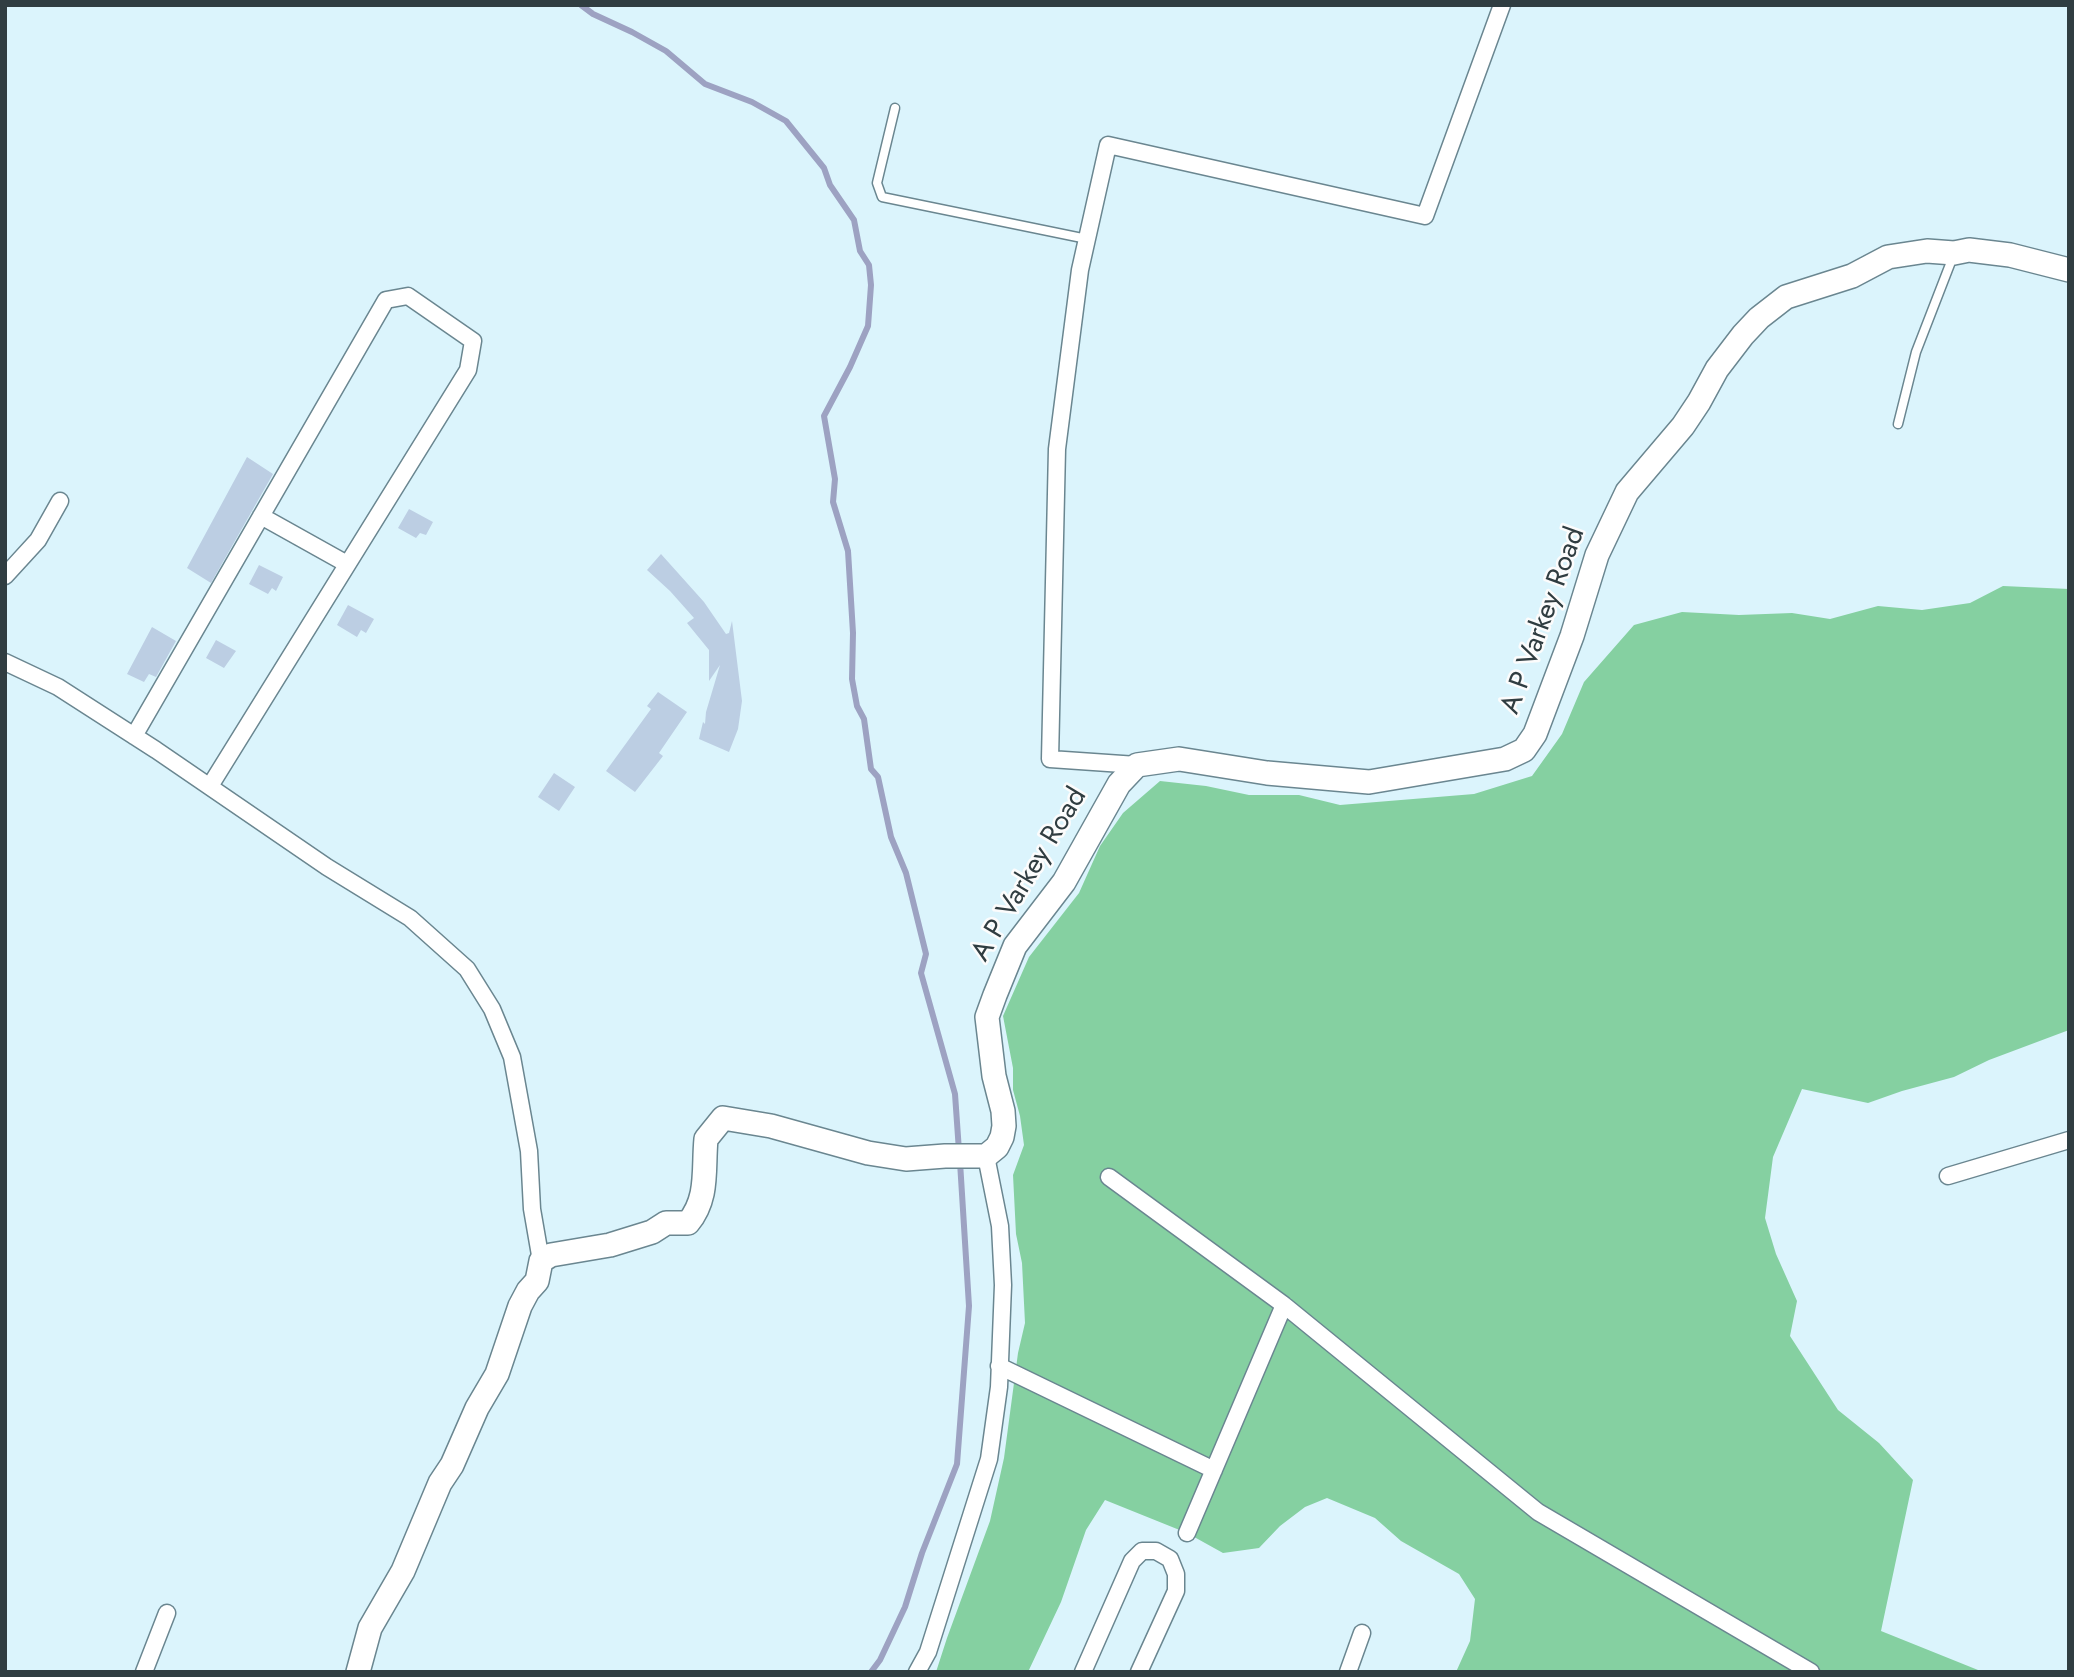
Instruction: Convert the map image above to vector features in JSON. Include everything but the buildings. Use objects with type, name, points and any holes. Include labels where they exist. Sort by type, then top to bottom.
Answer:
[{"type":"street","points":[[1137,765],[1050,759],[1057,449],[1080,270],[1108,145],[1425,216],[1502,5]]},
{"type":"street","name":"A P Varkey Road","points":[[984,1153],[1002,1137],[1003,1111],[994,1076],[987,1017],[995,995],[1016,946],[1064,882],[1119,784],[1137,765],[1179,759],[1267,772],[1369,782],[1505,759],[1524,750],[1535,734],[1547,705],[1597,555],[1627,492],[1683,426],[1717,369],[1759,318],[1786,297],[1852,276],[1888,257],[1927,251],[1955,253],[1969,250],[2010,254],[2069,270]]},
{"type":"street","points":[[134,736],[386,300],[408,296],[473,341],[468,370],[210,786]]},
{"type":"street","points":[[5,576],[38,540],[60,501]]},
{"type":"street","points":[[261,516],[347,564]]},
{"type":"street","points":[[5,662],[58,687],[210,786],[327,867],[410,918],[467,969],[492,1009],[512,1057],[529,1152],[532,1209],[541,1261],[537,1281],[520,1306],[497,1374],[477,1408],[452,1465],[440,1483],[403,1570],[370,1628],[358,1672]]},
{"type":"street","points":[[541,1261],[551,1255],[571,1254],[652,1233],[667,1223],[688,1223],[694,1216],[704,1192],[707,1171],[706,1139],[723,1118],[771,1126],[868,1153],[906,1159],[984,1153],[1000,1226],[1003,1285],[999,1367],[989,1459],[932,1639],[917,1672]]},
{"type":"street","points":[[1948,1176],[2069,1140]]},
{"type":"street","points":[[1109,1177],[1284,1305],[1538,1512],[1811,1672]]},
{"type":"street","points":[[1188,1533],[1284,1305]]},
{"type":"street","points":[[999,1367],[1214,1471]]},
{"type":"street","points":[[1083,1672],[1132,1561],[1142,1551],[1156,1551],[1170,1559],[1176,1574],[1176,1591],[1139,1672]]},
{"type":"street","points":[[144,1672],[167,1613]]},
{"type":"street","points":[[1348,1672],[1362,1633]]},
{"type":"lane","points":[[895,108],[877,183],[882,197],[1087,239]]},
{"type":"lane","points":[[1898,424],[1916,352],[1955,253]]},
{"type":"green space","points":[[2003,586],[2069,589],[2069,1030],[1989,1060],[1954,1077],[1868,1103],[1802,1089],[1773,1157],[1765,1218],[1776,1254],[1797,1301],[1790,1336],[1838,1410],[1879,1443],[1913,1480],[1881,1631],[1983,1672],[1456,1672],[1470,1641],[1475,1599],[1459,1574],[1401,1541],[1375,1518],[1327,1498],[1305,1507],[1280,1526],[1259,1548],[1223,1553],[1187,1533],[1105,1500],[1086,1530],[1061,1602],[1028,1672],[936,1672],[990,1521],[1004,1458],[1018,1353],[1025,1323],[1013,1175],[1024,1145],[1003,1016],[1029,957],[1079,893],[1100,846],[1123,813],[1160,781],[1206,786],[1249,795],[1299,795],[1340,805],[1474,794],[1532,776],[1562,734],[1584,682],[1634,625],[1682,612],[1739,615],[1792,613],[1830,619],[1878,606],[1922,610],[1970,603]]},
{"type":"waterway","points":[[581,5],[593,14],[666,51],[705,84],[752,102],[786,121],[824,168],[830,185],[854,220],[860,251],[869,265],[871,285],[868,326],[824,416],[835,479],[833,502],[848,551],[853,633],[852,679],[857,706],[864,719],[871,769],[878,777],[891,837],[906,873],[926,954],[921,973],[955,1094],[959,1151]]},
{"type":"waterway","points":[[871,1672],[880,1660],[905,1607],[922,1553],[957,1464],[969,1306],[960,1162]]}]
